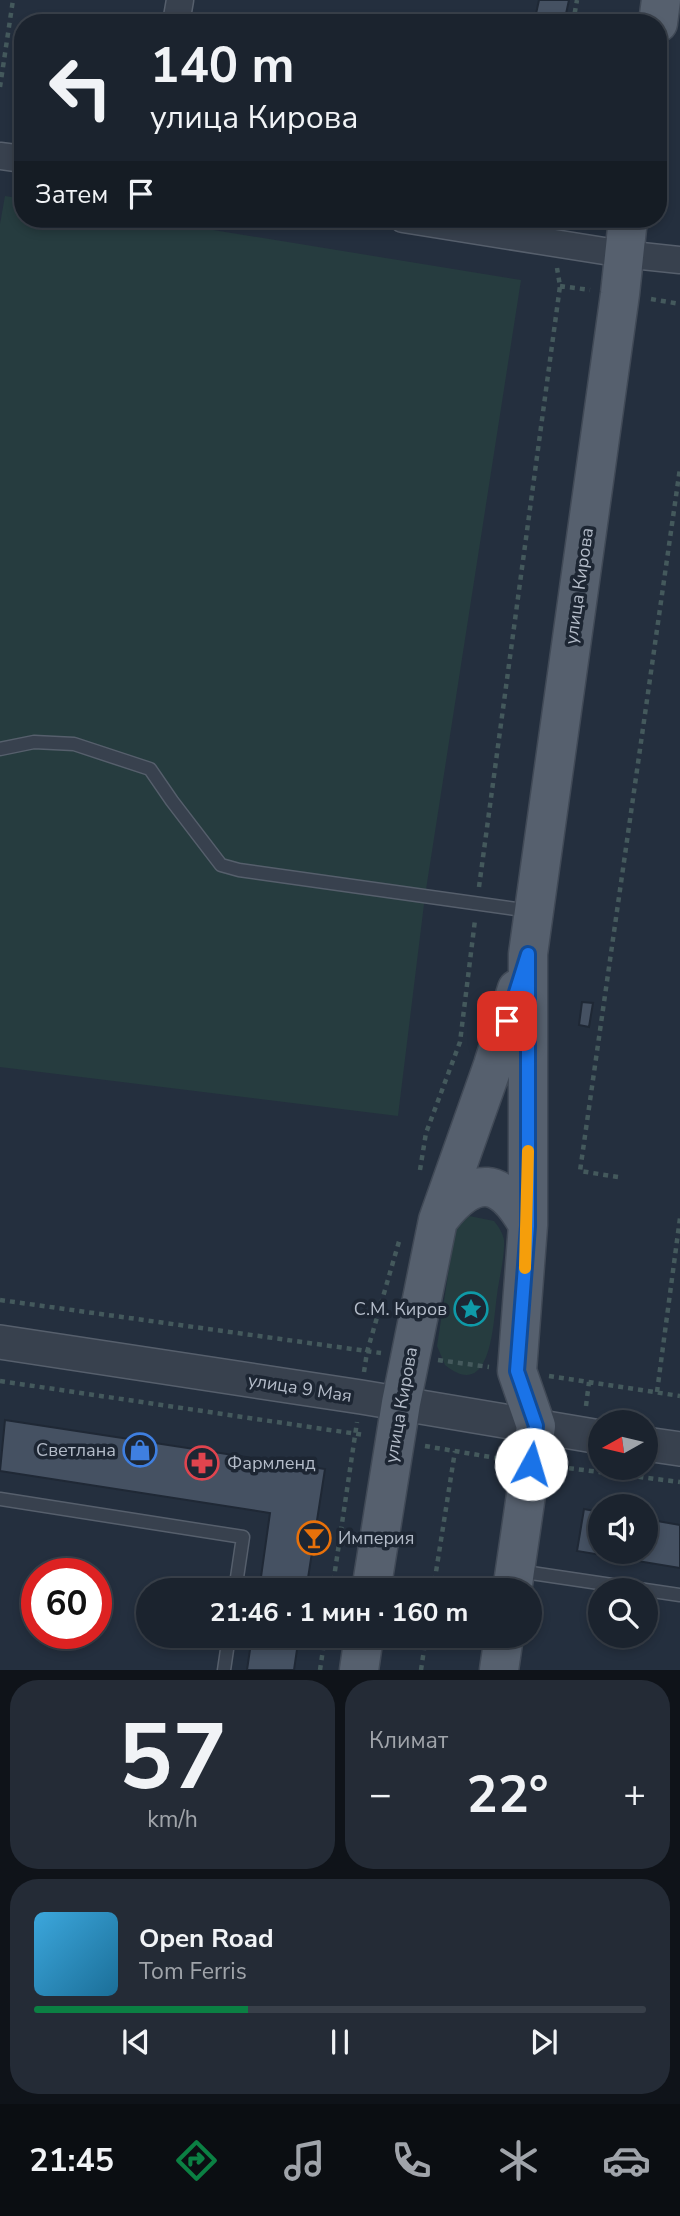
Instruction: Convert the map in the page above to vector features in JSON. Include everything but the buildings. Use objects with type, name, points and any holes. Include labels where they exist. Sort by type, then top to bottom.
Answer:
[{"type":"main road","name":"улица Кирова","points":[[513,1578],[536,1426],[517,1371],[528,1226],[528,954],[626,236]]},
{"type":"main road","name":"улица Кирова","points":[[373,1578],[394,1441],[438,1220],[493,1065],[528,954]]},
{"type":"main road","points":[[438,1220],[463,1193],[479,1187],[504,1192],[515,1203],[528,1226]]},
{"type":"main road","points":[[359,1670],[362,1648]]},
{"type":"main road","points":[[499,1670],[502,1648]]},
{"type":"street","points":[[521,228],[626,236],[680,260]]},
{"type":"street","name":"улица 9 Мая","points":[[0,1342],[401,1403],[588,1435]]},
{"type":"street","points":[[658,1446],[680,1449]]},
{"type":"lane","points":[[0,749],[34,742],[74,744],[150,769],[221,865],[239,870],[534,912]]},
{"type":"lane","points":[[0,1499],[243,1537],[237,1578]]},
{"type":"lane","points":[[542,1583],[680,1595]]},
{"type":"lane","points":[[224,1670],[227,1648]]},
{"type":"path","points":[[0,87],[13,0]]},
{"type":"path","points":[[618,1177],[580,1171],[680,468]]},
{"type":"path","points":[[657,1392],[680,1218]]},
{"type":"path","points":[[0,1300],[680,1396]]},
{"type":"path","points":[[0,1381],[531,1464],[680,1482]]},
{"type":"path","points":[[435,1578],[455,1451]]},
{"type":"path","points":[[320,1670],[323,1648]]},
{"type":"path","points":[[421,1670],[424,1648]]},
{"type":"green space","points":[[5,196],[14,198],[14,228],[201,228],[521,280],[425,896],[398,1116],[0,1067],[0,224]]},
{"type":"green space","points":[[469,1216],[494,1221],[503,1235],[504,1247],[487,1354],[481,1367],[472,1374],[461,1374],[445,1365],[437,1346],[455,1230]]},
{"type":"slow traffic","points":[[525,1268],[528,1151]]},
{"type":"place","name":"С.М. Киров","points":[[471,1309]]},
{"type":"place","name":"Светлана","points":[[140,1450]]},
{"type":"place","name":"Фармленд","points":[[202,1463]]},
{"type":"place","name":"Империя","points":[[314,1538]]},
{"type":"route","points":[[507,1021],[528,954],[528,1226],[517,1371],[536,1426],[531,1464]]}]
